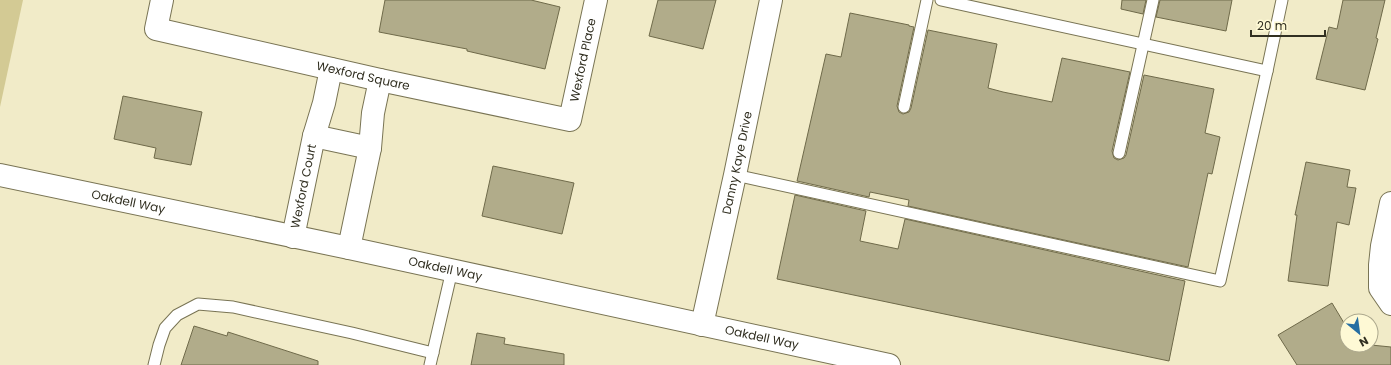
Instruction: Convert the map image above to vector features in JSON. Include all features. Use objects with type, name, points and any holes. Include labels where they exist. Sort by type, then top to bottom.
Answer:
[{"type":"street","name":"Wexford Square","points":[[162,0],[156,29],[380,80],[570,120]]},
{"type":"street","name":"Wexford Place","points":[[570,120],[596,0]]},
{"type":"street","name":"Danny Kaye Drive","points":[[702,325],[771,0]]},
{"type":"street","name":"Wexford Court","points":[[293,236],[314,136],[324,103],[331,69]]},
{"type":"street","points":[[349,248],[370,148],[373,113],[380,80]]},
{"type":"street","name":"Wexford Court","points":[[314,136],[370,148]]},
{"type":"street","name":"Oakdell Way","points":[[0,175],[293,236],[702,325],[836,360],[889,365]]},
{"type":"street","points":[[1389,301],[1380,288],[1380,266],[1382,246],[1391,203]]},
{"type":"lane","points":[[904,107],[927,0]]},
{"type":"lane","points":[[941,0],[1267,71]]},
{"type":"lane","points":[[1119,153],[1153,0]]},
{"type":"lane","points":[[735,175],[1220,280],[1282,0]]},
{"type":"lane","points":[[430,365],[452,270]]},
{"type":"lane","points":[[154,365],[165,328],[177,315],[198,304],[233,307],[352,333],[433,353]]},
{"type":"shaded area","points":[[0,0],[23,0],[0,107]]},
{"type":"building","points":[[385,0],[531,0],[560,7],[545,69],[467,51],[467,49],[379,32]]},
{"type":"building","points":[[658,0],[716,0],[703,49],[649,36]]},
{"type":"building","points":[[1122,0],[1146,0],[1143,14],[1121,9]]},
{"type":"building","points":[[1160,0],[1232,0],[1226,31],[1156,17]]},
{"type":"building","points":[[1343,0],[1385,0],[1376,38],[1378,39],[1365,90],[1316,79],[1329,27],[1337,29]]},
{"type":"building","points":[[850,13],[914,27],[897,106],[899,112],[903,114],[909,112],[911,108],[928,30],[997,44],[988,88],[1003,92],[1052,102],[1062,58],[1130,72],[1112,151],[1114,158],[1118,160],[1124,158],[1126,155],[1144,75],[1214,89],[1205,133],[1220,137],[1212,174],[1208,173],[1188,267],[908,206],[909,200],[870,192],[869,197],[797,181],[826,54],[841,57]]},
{"type":"building","points":[[123,96],[202,112],[191,165],[154,158],[156,148],[114,139]]},
{"type":"building","points":[[1306,162],[1350,170],[1347,187],[1356,188],[1349,225],[1337,222],[1328,286],[1288,281],[1297,215],[1295,215]]},
{"type":"building","points":[[493,166],[574,183],[562,234],[482,216]]},
{"type":"building","points":[[795,195],[866,211],[860,241],[898,249],[905,219],[1185,281],[1169,361],[777,279]]},
{"type":"building","points":[[1332,303],[1339,315],[1339,353],[1379,353],[1379,346],[1391,347],[1391,365],[1297,365],[1278,335]]},
{"type":"building","points":[[194,326],[227,336],[228,332],[318,361],[318,365],[181,365]]},
{"type":"building","points":[[477,333],[505,338],[504,344],[564,354],[564,365],[471,365]]}]
